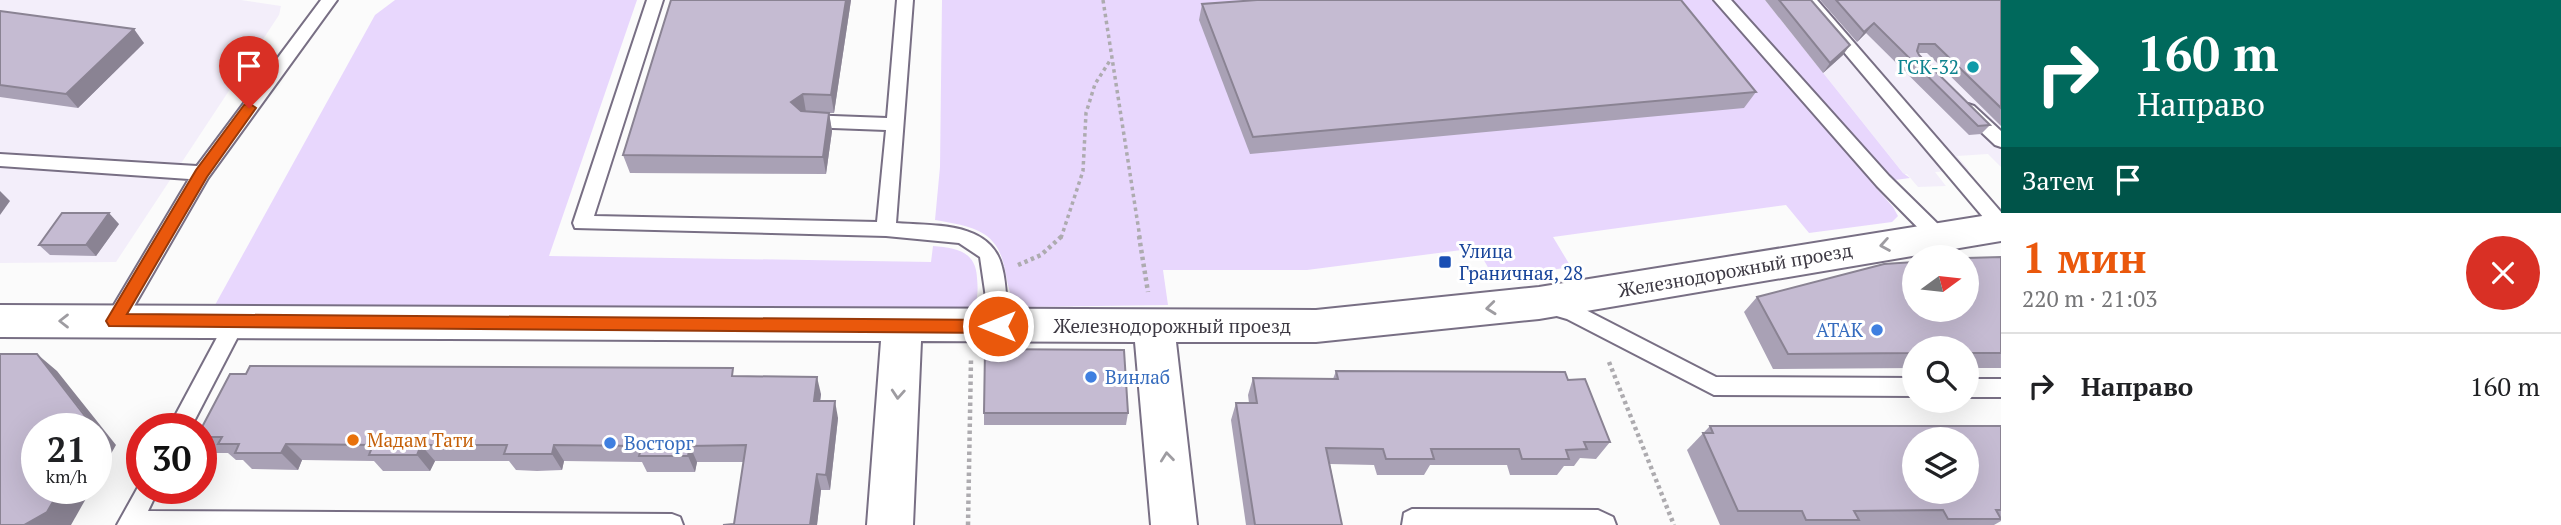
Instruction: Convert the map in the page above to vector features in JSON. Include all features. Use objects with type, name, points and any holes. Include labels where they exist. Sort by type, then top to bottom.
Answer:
[{"type":"street","name":"Железнодорожный проезд","points":[[0,321],[1316,326],[1539,303],[2001,226]]},
{"type":"street","points":[[890,525],[902,326]]},
{"type":"street","points":[[1154,327],[1174,525]]},
{"type":"lane","points":[[115,321],[202,173],[329,0]]},
{"type":"lane","points":[[655,0],[582,223],[886,229],[962,236],[977,243],[988,253],[993,268],[985,326]]},
{"type":"lane","points":[[886,229],[905,0]]},
{"type":"lane","points":[[1722,0],[1883,181],[1938,236]]},
{"type":"lane","points":[[1808,0],[2001,226]]},
{"type":"lane","points":[[1958,99],[2001,141]]},
{"type":"lane","points":[[806,121],[895,124]]},
{"type":"lane","points":[[0,160],[202,173]]},
{"type":"lane","points":[[1961,180],[2001,206]]},
{"type":"lane","points":[[1539,303],[1593,322],[1714,386],[1902,387]]},
{"type":"lane","points":[[187,413],[235,323]]},
{"type":"lane","points":[[1979,388],[2001,388]]},
{"type":"lane","points":[[139,504],[129,523],[672,525]]},
{"type":"lane","points":[[1413,525],[1412,520],[1516,523],[1598,521],[1605,525]]},
{"type":"path","points":[[1103,0],[1154,327]]},
{"type":"path","points":[[993,268],[1017,266],[1041,255],[1061,238],[1083,172],[1086,113],[1095,85],[1112,58]]},
{"type":"path","points":[[1593,322],[1675,525]]},
{"type":"path","points":[[968,525],[985,326]]},
{"type":"shaded area","points":[[0,0],[241,0],[281,6],[279,15],[116,262],[0,263]]},
{"type":"shaded area","points":[[395,0],[637,0],[549,256],[931,262],[933,246],[957,250],[973,262],[978,285],[975,306],[965,312],[215,305],[375,15]]},
{"type":"shaded area","points":[[942,0],[1765,0],[1903,173],[1910,178],[1872,183],[1898,216],[1892,222],[1809,233],[1786,205],[1553,237],[1571,267],[1494,278],[1477,248],[1307,270],[1163,270],[1168,305],[1025,307],[1011,295],[1004,264],[994,243],[973,228],[935,220],[940,167]]},
{"type":"shaded area","points":[[1765,0],[2001,0],[2001,167],[1988,154],[1957,156],[1969,170],[1935,172],[1946,186],[1918,187],[1904,174]]},
{"type":"building","points":[[671,0],[846,0],[831,95],[803,94],[791,102],[801,111],[829,113],[823,157],[623,155]]},
{"type":"building","points":[[1257,0],[1681,0],[1756,92],[1253,137],[1202,4]]},
{"type":"building","points":[[1779,0],[1811,0],[1850,45],[1830,63]]},
{"type":"building","name":"ГСК-32","points":[[1836,0],[2001,0],[2001,108],[1935,44],[1919,44],[1917,51],[1990,125],[1978,126],[1874,23],[1864,32]]},
{"type":"building","points":[[0,11],[134,29],[66,94],[0,85]]},
{"type":"building","points":[[62,213],[109,213],[86,245],[39,245]]},
{"type":"building","name":"АТАК","points":[[2001,257],[2001,353],[1979,353],[1979,336],[1902,336],[1902,353],[1788,354],[1757,297],[1884,264],[1902,263],[1902,322],[1979,322],[1979,258]]},
{"type":"building","points":[[985,349],[1124,350],[1128,413],[984,413]]},
{"type":"building","points":[[0,354],[37,354],[83,413],[21,413],[21,504],[52,504],[47,512],[24,525],[0,525]]},
{"type":"building","points":[[250,366],[733,368],[732,376],[817,377],[814,401],[835,401],[826,475],[817,474],[810,525],[723,525],[734,524],[746,445],[690,446],[688,456],[639,456],[642,446],[554,445],[552,454],[504,454],[507,445],[421,445],[417,455],[369,455],[373,445],[286,444],[281,453],[235,453],[239,444],[218,444],[222,437],[217,437],[217,413],[209,413],[230,374],[246,374]]},
{"type":"building","points":[[1336,371],[1565,372],[1568,380],[1585,379],[1610,442],[1584,442],[1587,449],[1566,450],[1569,459],[1522,459],[1519,449],[1431,449],[1434,459],[1386,459],[1383,449],[1326,448],[1342,525],[1255,525],[1236,403],[1257,403],[1253,378],[1338,379]]},
{"type":"building","points":[[1710,426],[2001,426],[2001,510],[1996,510],[2001,519],[1948,519],[1943,510],[1854,511],[1859,520],[1806,520],[1802,511],[1738,511],[1703,433],[1713,433]]},
{"type":"place","name":"ГСК-32","points":[[1973,67]]},
{"type":"place","name":"Улица Граничная, 28","points":[[1445,262]]},
{"type":"place","name":"АТАК","points":[[1877,330]]},
{"type":"place","name":"Винлаб","points":[[1091,377]]},
{"type":"place","name":"Мадам Тати","points":[[353,440]]},
{"type":"place","name":"Восторг","points":[[610,443]]},
{"type":"route","points":[[249,108],[202,173],[115,321],[998,326]]}]
